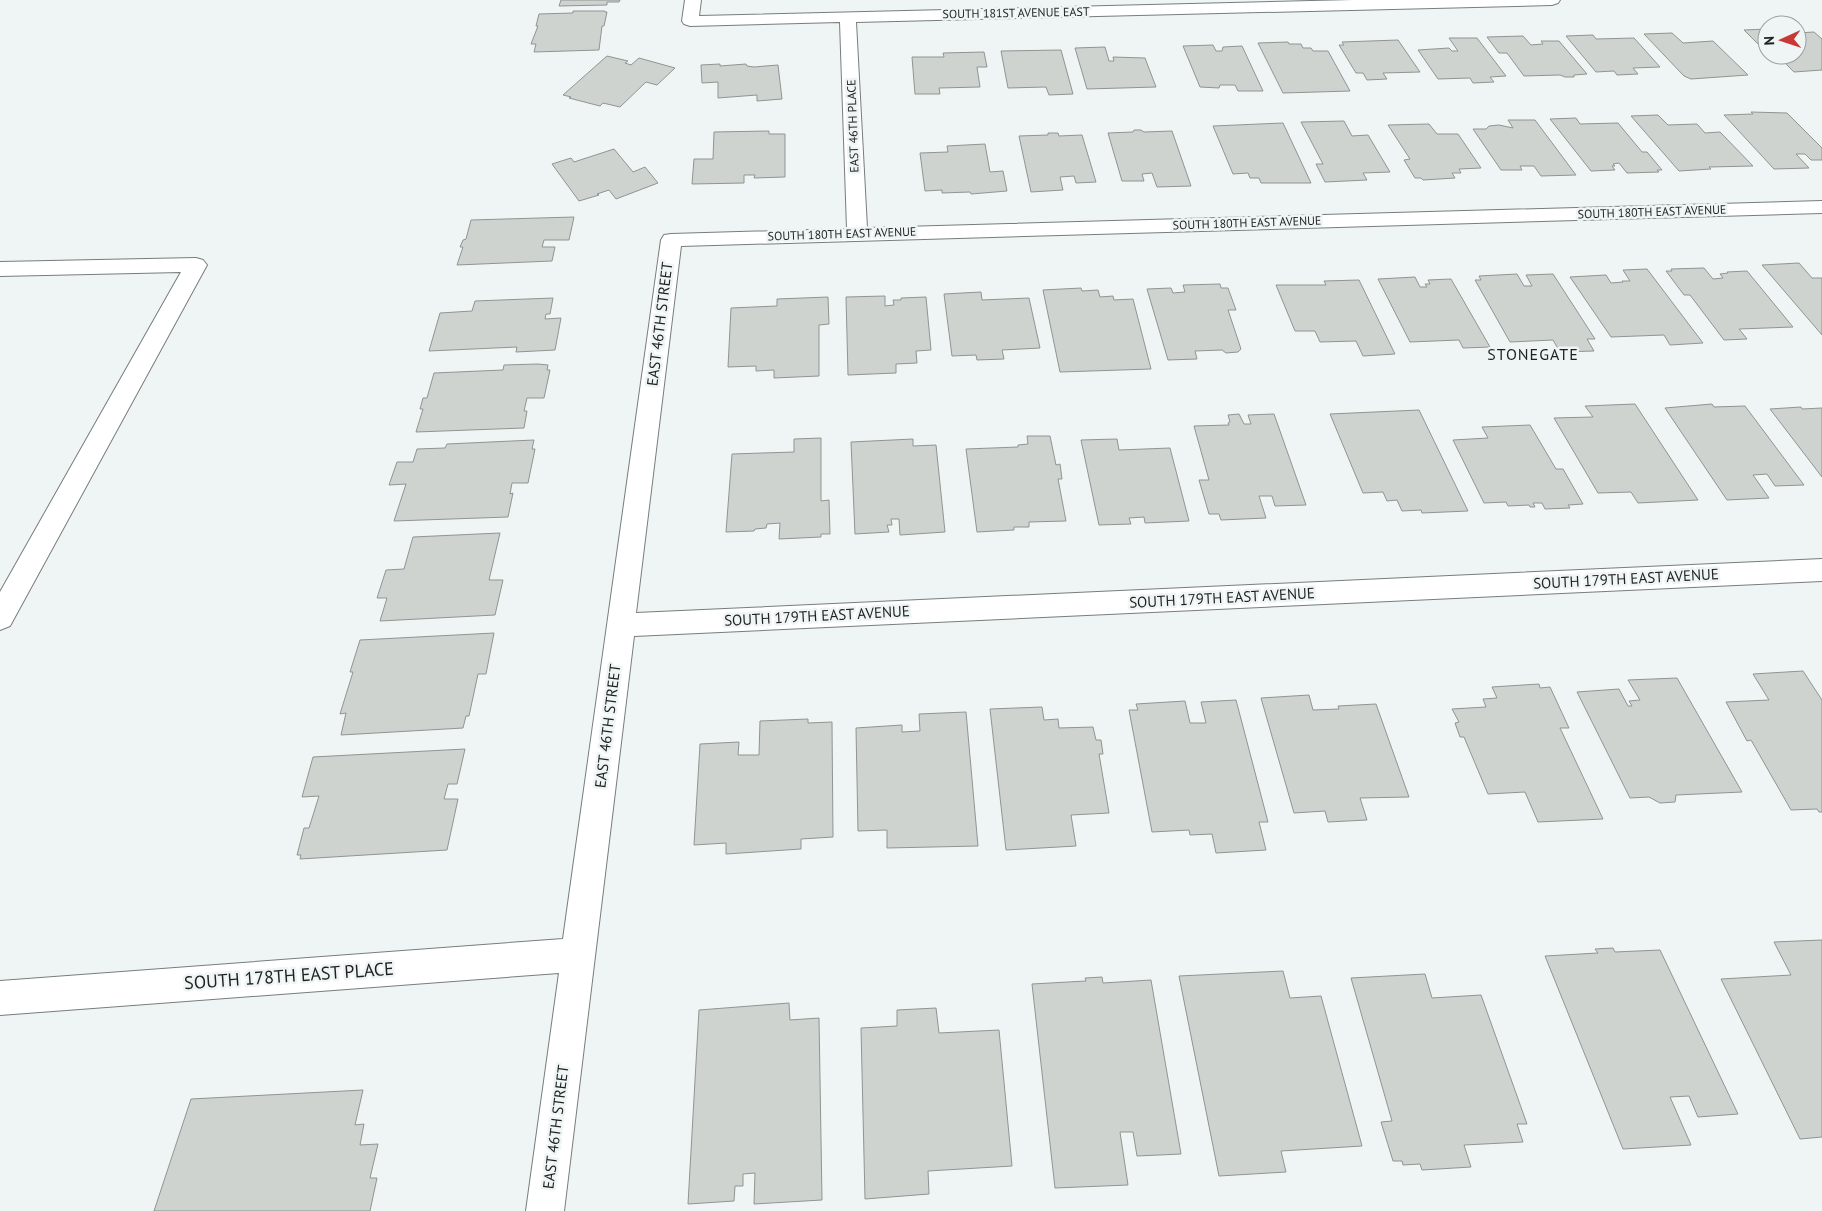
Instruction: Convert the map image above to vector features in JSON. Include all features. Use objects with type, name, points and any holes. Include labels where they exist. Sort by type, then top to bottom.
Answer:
[{"type":"street","name":"SOUTH 181ST AVENUE EAST","points":[[693,0],[690,21],[1352,3],[1552,0]]},
{"type":"street","name":"EAST 46TH PLACE","points":[[848,17],[857,234]]},
{"type":"street","name":"SOUTH 180TH EAST AVENUE","points":[[671,240],[1822,207]]},
{"type":"street","name":"EAST 46TH STREET","points":[[545,1211],[671,240]]},
{"type":"street","points":[[0,269],[196,265],[0,618]]},
{"type":"street","name":"SOUTH 179TH EAST AVENUE","points":[[621,625],[1822,570]]},
{"type":"street","name":"SOUTH 178TH EAST PLACE","points":[[0,998],[578,955]]},
{"type":"building","points":[[561,0],[620,0],[619,2],[607,2],[607,5],[559,6]]},
{"type":"building","points":[[573,11],[607,12],[604,26],[602,26],[599,50],[534,52],[536,44],[531,44],[538,26],[536,26],[539,14],[573,13]]},
{"type":"building","points":[[1757,29],[1757,43],[1744,30]]},
{"type":"building","points":[[1807,32],[1814,32],[1822,39],[1822,70],[1794,72],[1787,65],[1807,65]]},
{"type":"building","points":[[1672,33],[1683,43],[1713,41],[1748,75],[1691,79],[1684,76],[1644,34]]},
{"type":"building","points":[[1593,35],[1596,39],[1634,38],[1660,67],[1633,68],[1638,74],[1617,75],[1614,71],[1596,72],[1566,36]]},
{"type":"building","points":[[1523,36],[1531,45],[1543,44],[1541,41],[1559,41],[1587,74],[1574,75],[1574,77],[1560,75],[1524,76],[1507,53],[1499,53],[1487,37]]},
{"type":"building","points":[[1449,38],[1477,38],[1506,76],[1490,77],[1494,82],[1473,83],[1470,78],[1438,79],[1418,50],[1449,48],[1452,51],[1458,51]]},
{"type":"building","points":[[1398,40],[1420,72],[1383,73],[1387,79],[1367,80],[1363,73],[1356,73],[1339,45],[1344,45],[1342,42]]},
{"type":"building","points":[[1288,42],[1289,44],[1301,44],[1303,48],[1311,48],[1313,51],[1328,51],[1350,91],[1283,93],[1258,43]]},
{"type":"building","points":[[1213,45],[1216,51],[1222,51],[1223,47],[1242,46],[1263,91],[1238,91],[1235,85],[1220,85],[1219,88],[1200,87],[1183,46]]},
{"type":"building","points":[[1105,47],[1109,61],[1114,61],[1113,57],[1145,58],[1156,87],[1087,89],[1075,48]]},
{"type":"building","points":[[1061,50],[1073,94],[1049,95],[1046,87],[1008,88],[1001,51]]},
{"type":"building","points":[[984,52],[987,67],[977,67],[980,87],[939,88],[940,94],[915,94],[912,57],[944,57],[943,53]]},
{"type":"building","points":[[607,56],[628,61],[625,63],[631,65],[639,58],[675,68],[657,85],[646,82],[620,107],[603,103],[600,106],[563,95]]},
{"type":"building","points":[[720,64],[720,66],[746,64],[747,66],[754,67],[778,65],[782,99],[757,101],[757,95],[718,98],[718,82],[702,83],[701,65]]},
{"type":"building","points":[[1751,112],[1787,113],[1822,148],[1822,160],[1811,160],[1805,154],[1796,154],[1809,168],[1774,169],[1724,115],[1753,114]]},
{"type":"building","points":[[1658,115],[1668,125],[1697,124],[1705,133],[1720,132],[1753,166],[1709,167],[1711,169],[1679,171],[1631,116]]},
{"type":"building","points":[[1576,118],[1580,124],[1618,123],[1642,152],[1647,152],[1662,170],[1657,170],[1659,172],[1627,173],[1619,163],[1613,164],[1615,166],[1612,166],[1615,170],[1591,171],[1550,119]]},
{"type":"building","points":[[1508,120],[1535,120],[1576,175],[1541,176],[1534,166],[1520,166],[1522,170],[1501,170],[1473,129],[1486,129],[1489,126],[1499,125],[1513,128]]},
{"type":"building","points":[[1344,121],[1352,136],[1368,135],[1390,172],[1363,173],[1367,180],[1325,182],[1316,164],[1323,164],[1301,122]]},
{"type":"building","points":[[1283,123],[1311,183],[1261,183],[1259,178],[1250,178],[1248,173],[1233,174],[1213,126]]},
{"type":"building","points":[[1429,124],[1437,134],[1458,134],[1481,168],[1459,169],[1461,173],[1452,173],[1455,178],[1423,180],[1415,178],[1404,160],[1410,159],[1388,125]]},
{"type":"building","points":[[1134,130],[1144,132],[1172,131],[1191,186],[1157,187],[1152,173],[1142,174],[1144,181],[1122,181],[1108,133],[1133,132]]},
{"type":"building","points":[[769,131],[769,134],[785,134],[785,177],[754,178],[755,175],[744,175],[744,183],[692,184],[694,159],[713,159],[714,132]]},
{"type":"building","points":[[1048,133],[1058,133],[1059,136],[1082,135],[1096,182],[1076,183],[1074,176],[1060,177],[1063,190],[1031,192],[1019,136],[1048,135]]},
{"type":"building","points":[[985,144],[990,172],[1003,171],[1007,191],[971,194],[970,192],[942,193],[942,190],[925,191],[920,153],[948,152],[947,146]]},
{"type":"building","points":[[614,149],[633,172],[645,167],[658,183],[616,199],[609,190],[579,201],[552,164],[571,158],[574,162]]},
{"type":"building","points":[[574,217],[569,240],[544,240],[542,247],[555,247],[552,261],[457,265],[463,247],[460,247],[463,240],[466,239],[471,220]]},
{"type":"building","points":[[1799,263],[1812,278],[1822,278],[1822,335],[1762,265]]},
{"type":"building","points":[[1704,268],[1713,279],[1723,278],[1720,274],[1727,272],[1747,271],[1793,327],[1739,329],[1747,339],[1724,340],[1690,295],[1684,295],[1666,271],[1672,271],[1671,269]]},
{"type":"building","points":[[1647,269],[1703,343],[1670,345],[1664,335],[1611,337],[1570,277],[1606,275],[1611,283],[1623,282],[1630,281],[1623,270]]},
{"type":"building","points":[[1517,274],[1524,286],[1532,286],[1526,275],[1553,274],[1595,339],[1587,339],[1594,351],[1560,352],[1553,340],[1510,342],[1475,280],[1481,280],[1479,276]]},
{"type":"building","points":[[1415,277],[1420,287],[1427,287],[1425,284],[1430,284],[1428,280],[1451,279],[1490,347],[1463,348],[1459,340],[1410,342],[1378,279]]},
{"type":"building","points":[[1359,280],[1395,354],[1363,356],[1356,341],[1320,342],[1315,331],[1295,331],[1276,285],[1326,285],[1324,281]]},
{"type":"building","points":[[1220,284],[1221,288],[1228,288],[1236,310],[1228,310],[1241,349],[1238,352],[1226,353],[1222,350],[1195,351],[1197,359],[1168,360],[1147,289],[1171,288],[1173,293],[1185,292],[1183,285]]},
{"type":"building","points":[[1081,288],[1082,291],[1098,290],[1100,297],[1113,296],[1114,300],[1133,299],[1151,369],[1060,372],[1043,290]]},
{"type":"building","points":[[981,292],[982,300],[1029,298],[1040,348],[1002,350],[1004,359],[977,360],[976,355],[952,356],[944,294]]},
{"type":"building","points":[[885,296],[885,306],[894,305],[893,300],[901,300],[901,298],[926,297],[931,350],[916,351],[917,363],[896,364],[896,373],[848,375],[846,297]]},
{"type":"building","points":[[828,297],[829,324],[819,325],[819,376],[774,378],[774,370],[756,371],[756,366],[728,367],[731,308],[777,306],[777,299]]},
{"type":"building","points":[[553,298],[550,314],[546,314],[545,319],[561,318],[555,350],[516,352],[517,347],[429,351],[440,313],[472,311],[475,301]]},
{"type":"building","points":[[504,365],[548,365],[547,370],[550,370],[544,398],[527,398],[524,411],[527,411],[524,428],[416,432],[423,409],[420,409],[423,398],[427,398],[434,373],[503,370]]},
{"type":"building","points":[[1635,404],[1698,500],[1638,503],[1631,492],[1598,493],[1554,418],[1593,417],[1585,406]]},
{"type":"building","points":[[1712,404],[1714,407],[1745,406],[1804,485],[1775,486],[1767,474],[1753,475],[1769,498],[1727,500],[1665,408]]},
{"type":"building","points":[[1801,407],[1802,409],[1822,408],[1822,477],[1770,409]]},
{"type":"building","points":[[1419,410],[1468,511],[1422,513],[1421,510],[1402,511],[1397,500],[1387,501],[1383,492],[1363,493],[1330,414]]},
{"type":"building","points":[[1239,414],[1244,424],[1251,424],[1248,415],[1274,414],[1306,505],[1275,506],[1272,496],[1259,496],[1266,518],[1221,520],[1219,514],[1209,514],[1199,480],[1209,480],[1194,426],[1229,425],[1228,415]]},
{"type":"building","points":[[1530,425],[1556,469],[1563,469],[1583,504],[1568,505],[1570,508],[1545,509],[1542,503],[1533,503],[1535,507],[1530,507],[1529,505],[1508,506],[1506,502],[1484,503],[1453,440],[1488,438],[1482,427]]},
{"type":"building","points":[[1027,436],[1050,436],[1056,465],[1060,464],[1062,479],[1058,479],[1066,521],[1029,522],[1029,527],[1014,527],[1014,530],[977,532],[966,449],[1018,447],[1018,445],[1028,444]]},
{"type":"building","points":[[821,438],[821,501],[829,500],[830,534],[821,534],[821,537],[779,539],[780,523],[767,524],[766,528],[755,529],[754,531],[726,532],[732,454],[794,452],[794,439]]},
{"type":"building","points":[[913,439],[913,446],[936,445],[945,532],[900,535],[899,519],[891,519],[892,525],[887,525],[889,532],[855,534],[851,442]]},
{"type":"building","points":[[1117,439],[1119,450],[1170,448],[1189,521],[1145,523],[1144,517],[1129,518],[1131,524],[1099,525],[1081,440]]},
{"type":"building","points":[[534,440],[532,449],[535,449],[528,483],[512,483],[510,494],[513,493],[508,517],[394,521],[406,484],[389,485],[397,462],[413,462],[417,449],[445,448],[447,444]]},
{"type":"building","points":[[500,533],[489,580],[503,580],[495,615],[380,621],[387,598],[377,598],[386,570],[404,569],[413,537]]},
{"type":"building","points":[[494,633],[486,674],[478,674],[469,716],[466,716],[463,728],[341,735],[346,713],[340,714],[353,672],[350,672],[360,640]]},
{"type":"building","points":[[1803,671],[1822,700],[1822,812],[1819,812],[1817,809],[1791,810],[1751,740],[1747,741],[1726,702],[1769,700],[1753,674]]},
{"type":"building","points":[[1677,678],[1742,792],[1676,795],[1675,802],[1660,803],[1649,797],[1630,798],[1577,692],[1619,689],[1628,706],[1632,706],[1629,701],[1640,700],[1628,680]]},
{"type":"building","points":[[1539,684],[1540,688],[1550,687],[1569,728],[1560,728],[1603,819],[1538,822],[1525,792],[1488,794],[1464,737],[1460,737],[1455,723],[1459,722],[1452,709],[1486,707],[1483,699],[1497,698],[1492,687]]},
{"type":"building","points":[[1309,695],[1313,710],[1339,709],[1338,706],[1376,704],[1409,797],[1360,798],[1367,820],[1328,822],[1325,811],[1294,813],[1261,698]]},
{"type":"building","points":[[1236,700],[1268,822],[1259,822],[1266,850],[1216,853],[1212,834],[1190,835],[1189,830],[1152,832],[1129,710],[1138,710],[1136,704],[1185,701],[1190,723],[1206,723],[1201,702]]},
{"type":"building","points":[[1042,707],[1044,720],[1058,719],[1059,728],[1093,727],[1096,740],[1101,740],[1103,754],[1099,754],[1109,813],[1071,815],[1076,846],[1006,850],[990,709]]},
{"type":"building","points":[[966,712],[978,846],[887,848],[887,830],[858,831],[856,728],[902,725],[902,732],[920,731],[919,714]]},
{"type":"building","points":[[808,719],[808,723],[832,722],[833,837],[801,839],[801,849],[726,854],[726,843],[694,845],[700,744],[739,742],[738,755],[759,755],[760,721]]},
{"type":"building","points":[[465,749],[457,784],[448,784],[444,799],[458,799],[447,850],[300,859],[301,855],[297,855],[304,828],[309,828],[319,796],[302,797],[313,757]]},
{"type":"building","points":[[1822,940],[1822,1137],[1800,1139],[1721,979],[1791,975],[1774,942]]},
{"type":"building","points":[[1613,948],[1615,952],[1660,950],[1738,1114],[1698,1117],[1689,1096],[1670,1097],[1691,1145],[1623,1149],[1545,956],[1598,953],[1595,949]]},
{"type":"building","points":[[1283,971],[1290,998],[1321,996],[1362,1146],[1281,1151],[1286,1172],[1219,1176],[1179,976]]},
{"type":"building","points":[[1425,974],[1432,998],[1481,995],[1527,1124],[1517,1124],[1523,1142],[1464,1145],[1471,1167],[1422,1170],[1420,1164],[1403,1165],[1402,1161],[1393,1161],[1381,1122],[1392,1121],[1351,978]]},
{"type":"building","points":[[1102,977],[1103,983],[1151,980],[1181,1154],[1137,1156],[1133,1132],[1120,1132],[1128,1185],[1055,1188],[1032,984],[1086,981],[1085,978]]},
{"type":"building","points":[[789,1003],[790,1020],[819,1018],[822,1200],[754,1204],[755,1173],[743,1174],[743,1186],[735,1186],[734,1201],[688,1204],[699,1010]]},
{"type":"building","points":[[936,1008],[939,1033],[999,1030],[1012,1166],[928,1171],[929,1194],[865,1199],[861,1028],[897,1026],[897,1010]]},
{"type":"building","points":[[363,1090],[355,1125],[364,1124],[360,1145],[378,1144],[370,1178],[377,1178],[370,1211],[154,1211],[191,1099]]},
{"type":"district","name":"STONEGATE","points":[[1533,354]]}]
